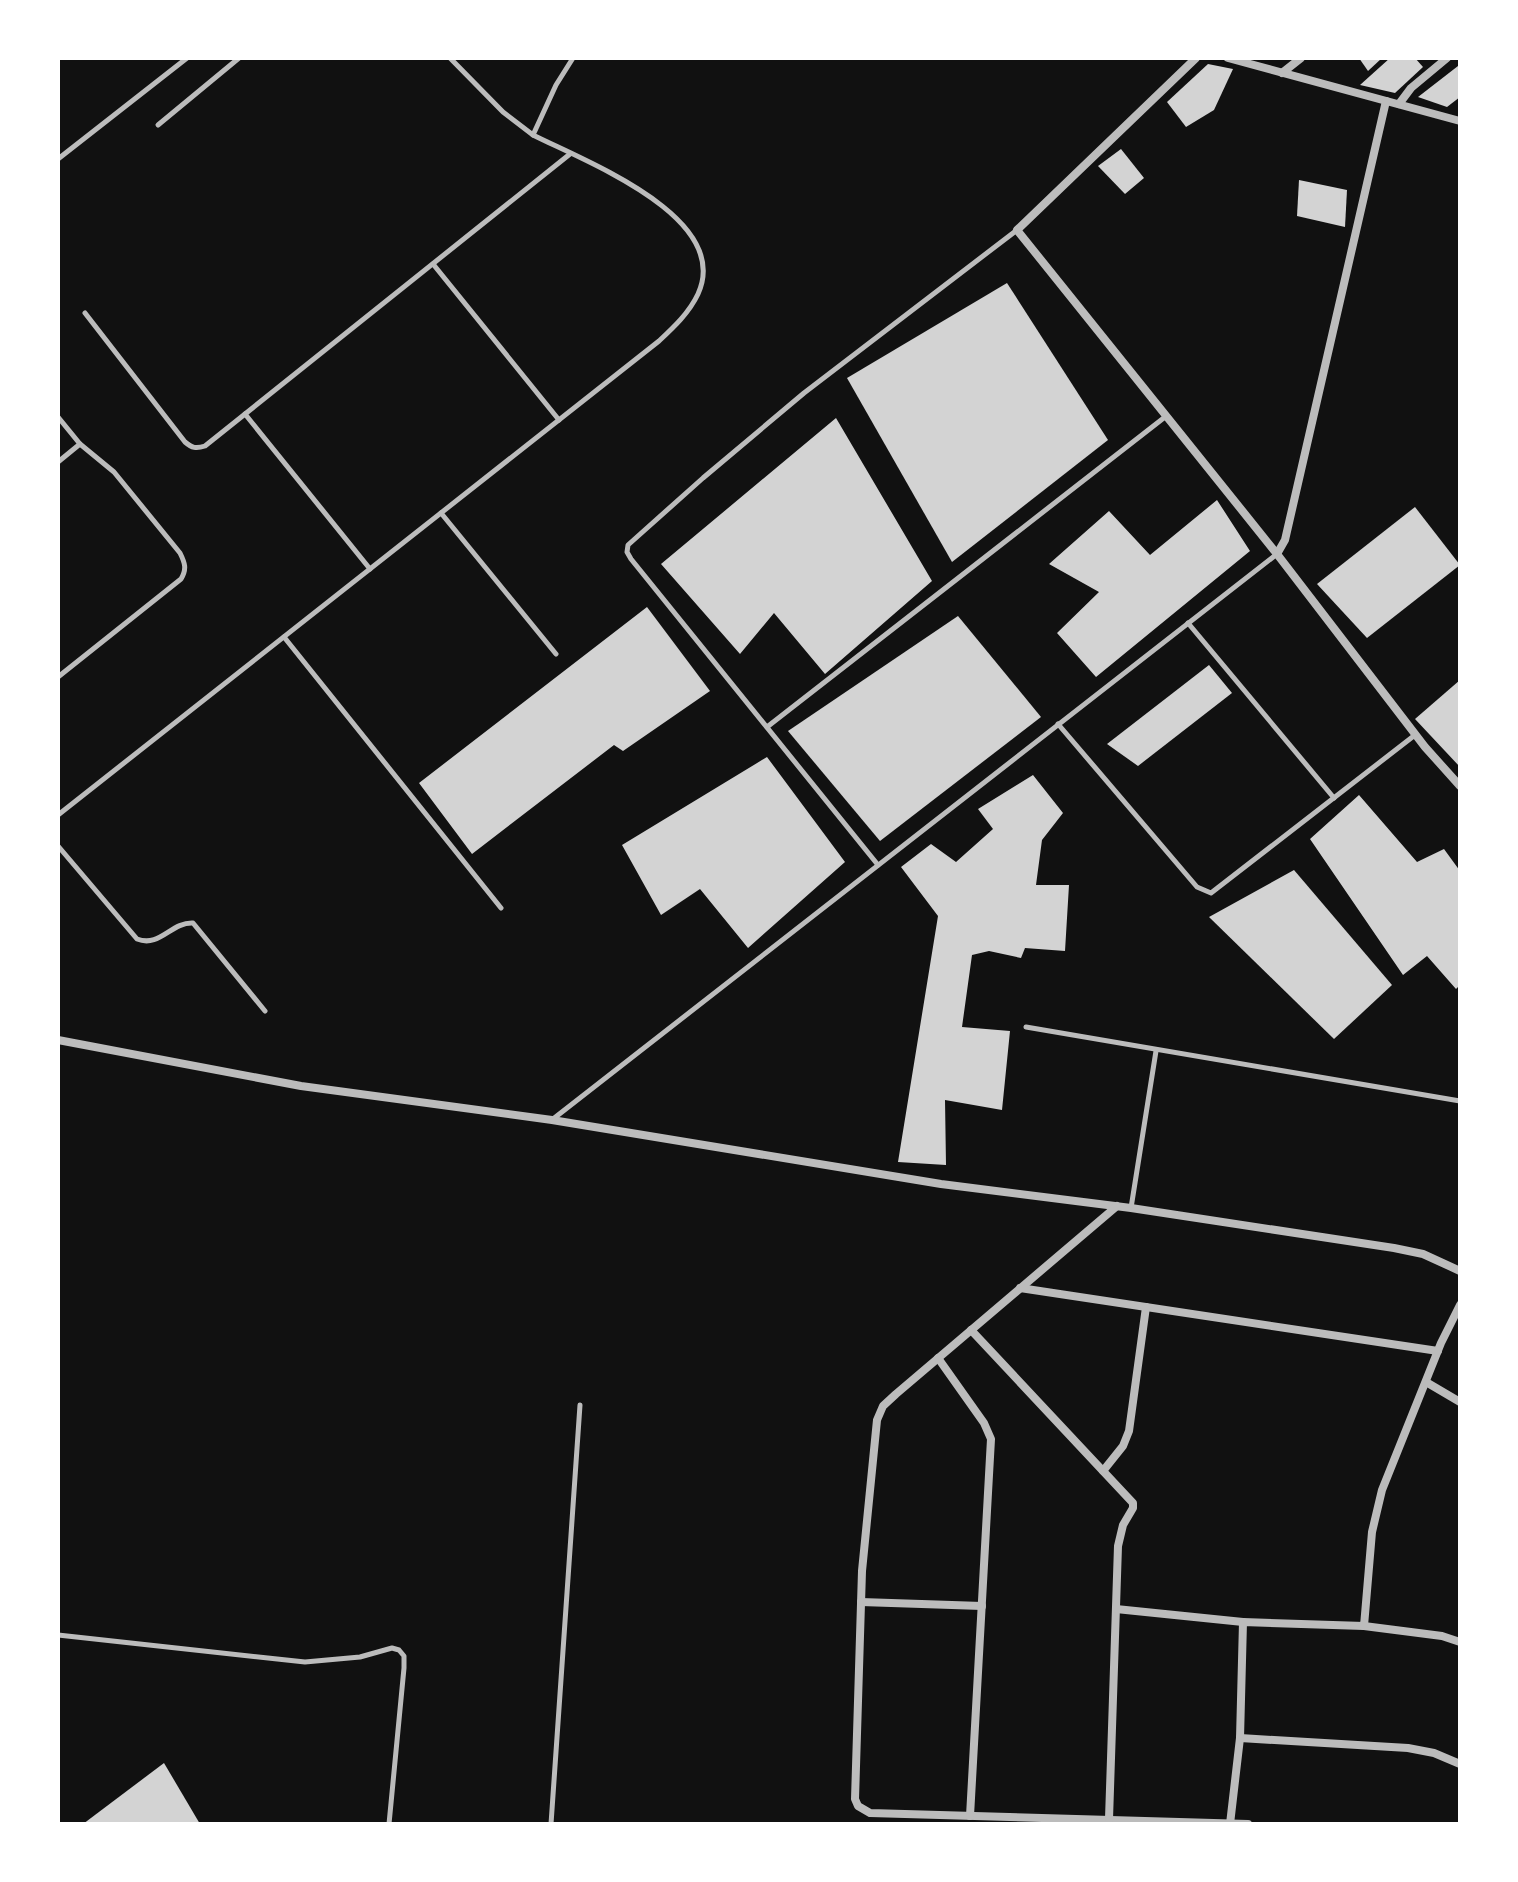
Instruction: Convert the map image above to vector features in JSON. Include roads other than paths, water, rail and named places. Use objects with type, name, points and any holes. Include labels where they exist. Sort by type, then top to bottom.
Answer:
[{"type":"street","points":[[1196,58],[1017,230],[1277,554],[1416,735],[1460,786]]},
{"type":"street","points":[[1228,58],[1460,121]]},
{"type":"street","points":[[1282,73],[1301,58]]},
{"type":"street","points":[[1399,104],[1411,88],[1447,58]]},
{"type":"street","points":[[1277,554],[1285,540],[1386,101]]},
{"type":"street","points":[[58,1040],[301,1086],[552,1120],[941,1184],[1117,1206],[1394,1248],[1423,1254],[1460,1271]]},
{"type":"street","points":[[1117,1206],[883,1406],[877,1420],[861,1602],[854,1790],[858,1806],[870,1813],[1248,1824]]},
{"type":"street","points":[[1020,1288],[1438,1351]]},
{"type":"street","points":[[1364,1626],[1372,1532],[1382,1490],[1438,1351],[1460,1305]]},
{"type":"street","points":[[1103,1471],[1123,1446],[1129,1431],[1146,1307]]},
{"type":"street","points":[[971,1330],[1130,1500],[1133,1508],[1119,1536],[1109,1819]]},
{"type":"street","points":[[938,1358],[984,1423],[991,1439],[970,1816]]},
{"type":"street","points":[[1426,1382],[1460,1402]]},
{"type":"street","points":[[861,1602],[982,1606]]},
{"type":"street","points":[[1116,1609],[1243,1622],[1364,1626],[1442,1636],[1460,1642]]},
{"type":"street","points":[[1230,1823],[1240,1738],[1243,1622]]},
{"type":"street","points":[[1240,1738],[1408,1748],[1434,1753],[1460,1764]]},
{"type":"lane","points":[[58,159],[187,58]]},
{"type":"lane","points":[[158,125],[239,58]]},
{"type":"lane","points":[[58,815],[659,341],[684,317],[699,292],[703,269],[698,246],[677,218],[643,192],[533,135],[503,112],[450,58]]},
{"type":"lane","points":[[533,135],[556,85],[573,58]]},
{"type":"lane","points":[[85,313],[193,448],[205,446],[570,154]]},
{"type":"lane","points":[[878,865],[631,559],[627,552],[628,545],[804,393],[1017,230]]},
{"type":"lane","points":[[433,264],[559,420]]},
{"type":"lane","points":[[245,414],[370,569]]},
{"type":"lane","points":[[767,727],[1166,416]]},
{"type":"lane","points":[[58,417],[80,444],[104,461],[185,563],[181,579],[58,677]]},
{"type":"lane","points":[[58,462],[80,444]]},
{"type":"lane","points":[[441,513],[556,654]]},
{"type":"lane","points":[[552,1120],[1277,554]]},
{"type":"lane","points":[[1188,623],[1334,798]]},
{"type":"lane","points":[[284,637],[501,908]]},
{"type":"lane","points":[[1058,724],[1204,891],[1216,891],[1416,735]]},
{"type":"lane","points":[[58,846],[137,939],[147,943],[178,926],[193,923],[265,1011]]},
{"type":"lane","points":[[1026,1027],[1460,1101]]},
{"type":"lane","points":[[1131,1208],[1156,1051]]},
{"type":"lane","points":[[551,1824],[580,1405]]},
{"type":"lane","points":[[58,1635],[305,1662],[360,1657],[392,1648],[399,1650],[404,1656],[404,1668],[389,1824]]}]
